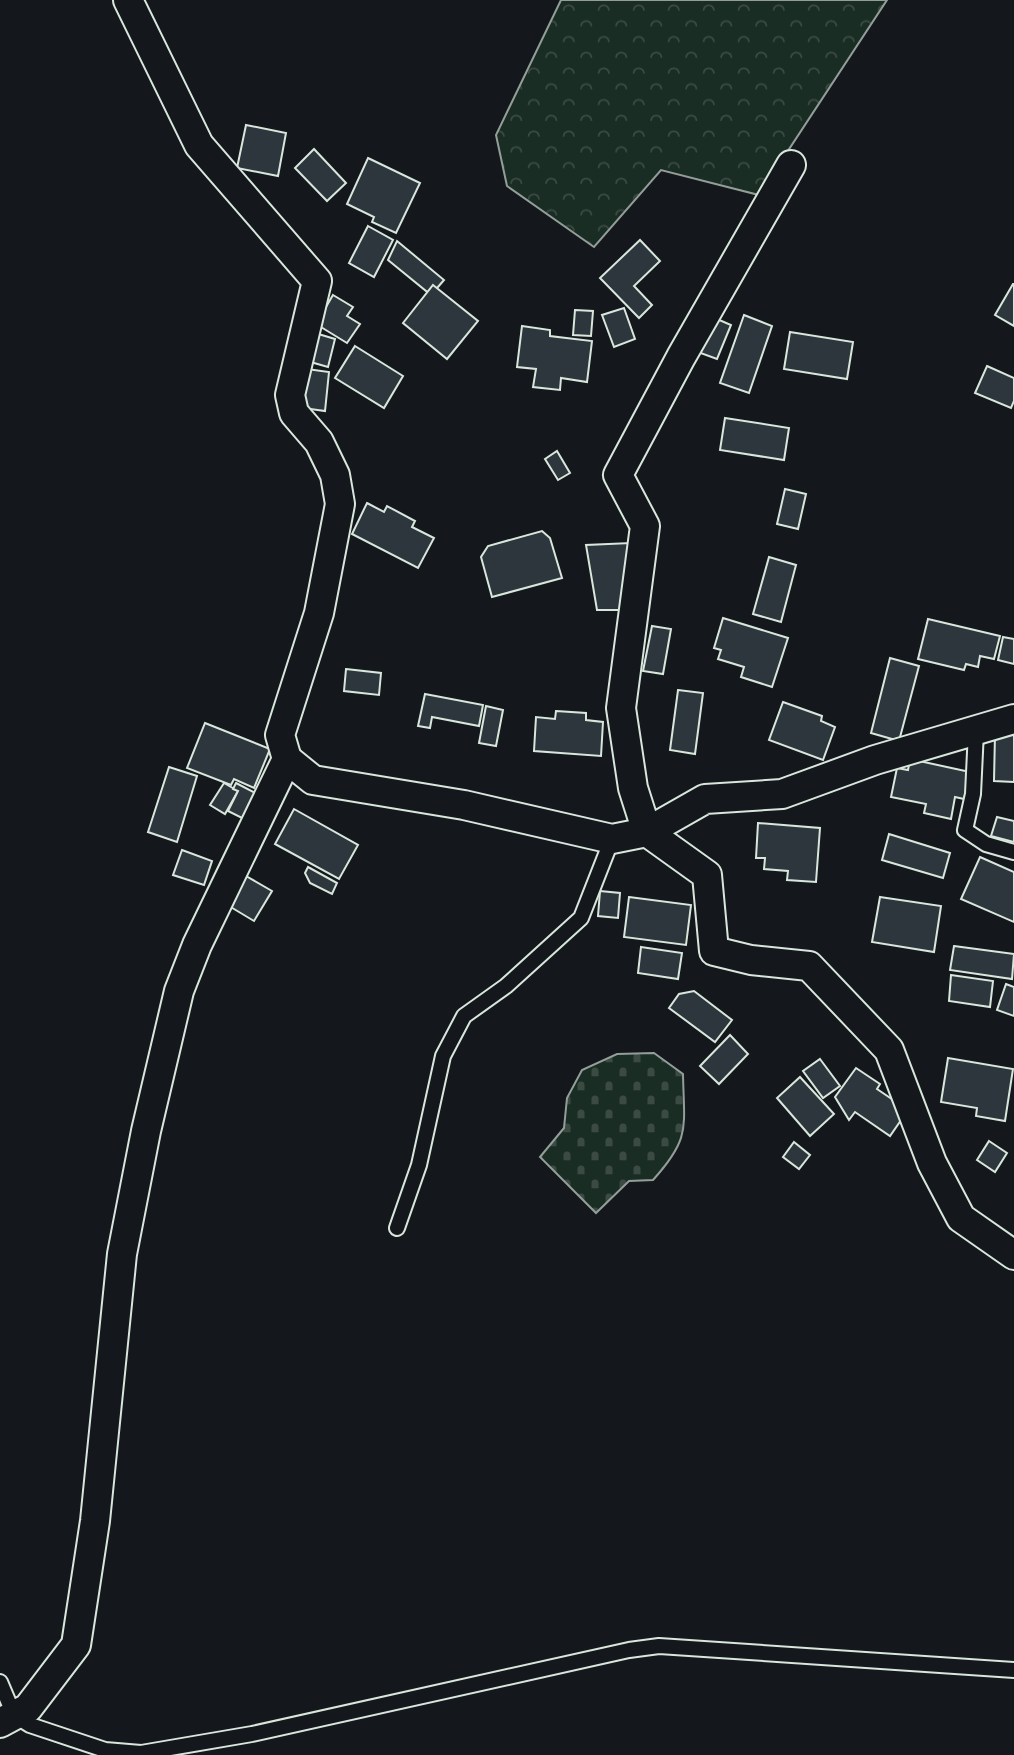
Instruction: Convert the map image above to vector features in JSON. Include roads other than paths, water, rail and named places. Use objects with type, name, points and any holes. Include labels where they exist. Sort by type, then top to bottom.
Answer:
[{"type":"street","points":[[128,0],[200,145],[317,281],[290,395],[294,413],[319,442],[335,475],[340,504],[319,613],[280,735],[288,759],[313,779],[464,805],[612,839],[647,832],[705,799],[782,793],[875,760],[1014,719]]},
{"type":"street","points":[[790,165],[681,356],[618,475],[645,526],[621,708],[634,788],[647,832],[707,875],[714,951],[751,960],[809,966],[889,1049],[932,1163],[961,1218],[1014,1255]]},
{"type":"street","points":[[7,1719],[28,1708],[76,1645],[95,1521],[122,1254],[179,991],[197,945],[288,759]]},
{"type":"lane","points":[[976,731],[973,794],[965,831],[986,844],[1014,852]]},
{"type":"lane","points":[[397,1228],[419,1166],[443,1056],[464,1016],[506,986],[581,918],[612,839]]},
{"type":"lane","points":[[0,1682],[7,1719],[105,1750],[141,1753],[252,1734],[629,1650],[659,1646],[1014,1670]]}]
